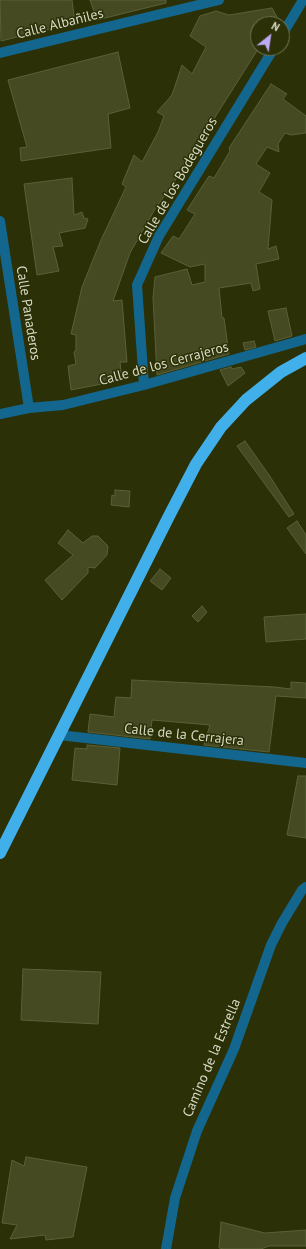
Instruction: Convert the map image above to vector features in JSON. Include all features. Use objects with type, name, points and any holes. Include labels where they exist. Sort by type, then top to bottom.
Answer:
[{"type":"highway","points":[[0,853],[196,464],[221,427],[246,400],[281,372],[306,358]]},
{"type":"street","name":"Calle Albañiles","points":[[0,53],[219,0]]},
{"type":"street","points":[[290,22],[303,0]]},
{"type":"street","name":"Calle de los Bodegueros","points":[[144,385],[137,285],[159,236],[269,56]]},
{"type":"street","name":"Calle Panaderos","points":[[0,221],[29,408]]},
{"type":"street","name":"Calle de los Cerrajeros","points":[[0,414],[29,408],[63,405],[144,385],[306,339]]},
{"type":"street","name":"Calle de la Cerrajera","points":[[59,735],[306,763]]},
{"type":"street","name":"Camino de la Estrella","points":[[166,1249],[175,1198],[197,1131],[234,1049],[271,945],[282,923],[302,890],[306,887]]},
{"type":"building","points":[[0,0],[72,0],[75,23],[1,41]]},
{"type":"building","points":[[90,0],[166,0],[166,3],[97,20]]},
{"type":"building","points":[[272,8],[276,16],[250,16],[250,56],[254,56],[173,184],[155,209],[130,253],[113,301],[122,300],[127,362],[120,362],[122,380],[71,390],[68,366],[76,364],[74,352],[76,350],[76,335],[71,334],[82,287],[101,240],[126,187],[122,184],[134,155],[142,162],[158,132],[164,116],[157,112],[172,95],[182,65],[192,74],[206,47],[190,36],[200,16],[216,11],[229,15]]},
{"type":"building","points":[[118,52],[130,108],[108,114],[111,148],[21,161],[20,148],[27,147],[8,80]]},
{"type":"building","points":[[271,84],[287,94],[283,99],[306,116],[306,133],[291,135],[285,133],[278,144],[279,152],[267,147],[256,164],[270,173],[259,192],[272,200],[268,249],[276,246],[279,259],[256,264],[260,289],[253,291],[251,283],[219,288],[222,318],[224,318],[229,354],[157,375],[153,298],[155,277],[187,269],[192,285],[205,282],[205,264],[190,267],[161,253],[173,236],[179,239],[195,214],[187,210],[209,176],[214,178],[230,151],[229,148]]},
{"type":"building","points":[[72,178],[74,215],[82,212],[84,218],[88,219],[85,228],[59,233],[63,246],[53,247],[59,271],[37,275],[24,184]]},
{"type":"building","points":[[286,308],[292,336],[275,341],[268,311]]},
{"type":"building","points":[[254,341],[256,347],[245,350],[243,343]]},
{"type":"building","points":[[231,367],[232,369],[241,367],[245,373],[228,386],[220,370]]},
{"type":"building","points":[[245,441],[294,514],[289,517],[237,446]]},
{"type":"building","points":[[115,490],[130,491],[129,507],[111,505],[112,495],[115,496]]},
{"type":"building","points":[[297,521],[306,535],[306,554],[287,528]]},
{"type":"building","points":[[68,530],[83,543],[92,536],[98,536],[108,546],[107,555],[95,568],[88,567],[88,573],[62,600],[45,580],[73,555],[58,543]]},
{"type":"building","points":[[160,569],[171,578],[162,590],[150,581]]},
{"type":"building","points":[[202,606],[207,612],[198,622],[192,616]]},
{"type":"building","points":[[306,614],[306,639],[266,642],[264,617]]},
{"type":"building","points":[[132,680],[291,689],[291,682],[306,683],[306,698],[276,696],[269,752],[204,745],[210,725],[152,720],[150,739],[88,732],[90,714],[114,717],[116,697],[131,698]]},
{"type":"building","points":[[87,745],[120,748],[117,785],[72,780],[75,748],[87,749]]},
{"type":"building","points":[[298,776],[306,776],[306,838],[287,835]]},
{"type":"building","points":[[23,969],[101,972],[98,1024],[21,1020]]},
{"type":"building","points":[[26,1157],[87,1167],[73,1237],[46,1240],[45,1235],[10,1239],[17,1225],[2,1223],[12,1160],[24,1166]]},
{"type":"building","points":[[221,1222],[265,1233],[306,1230],[306,1246],[269,1246],[261,1249],[219,1248]]}]
